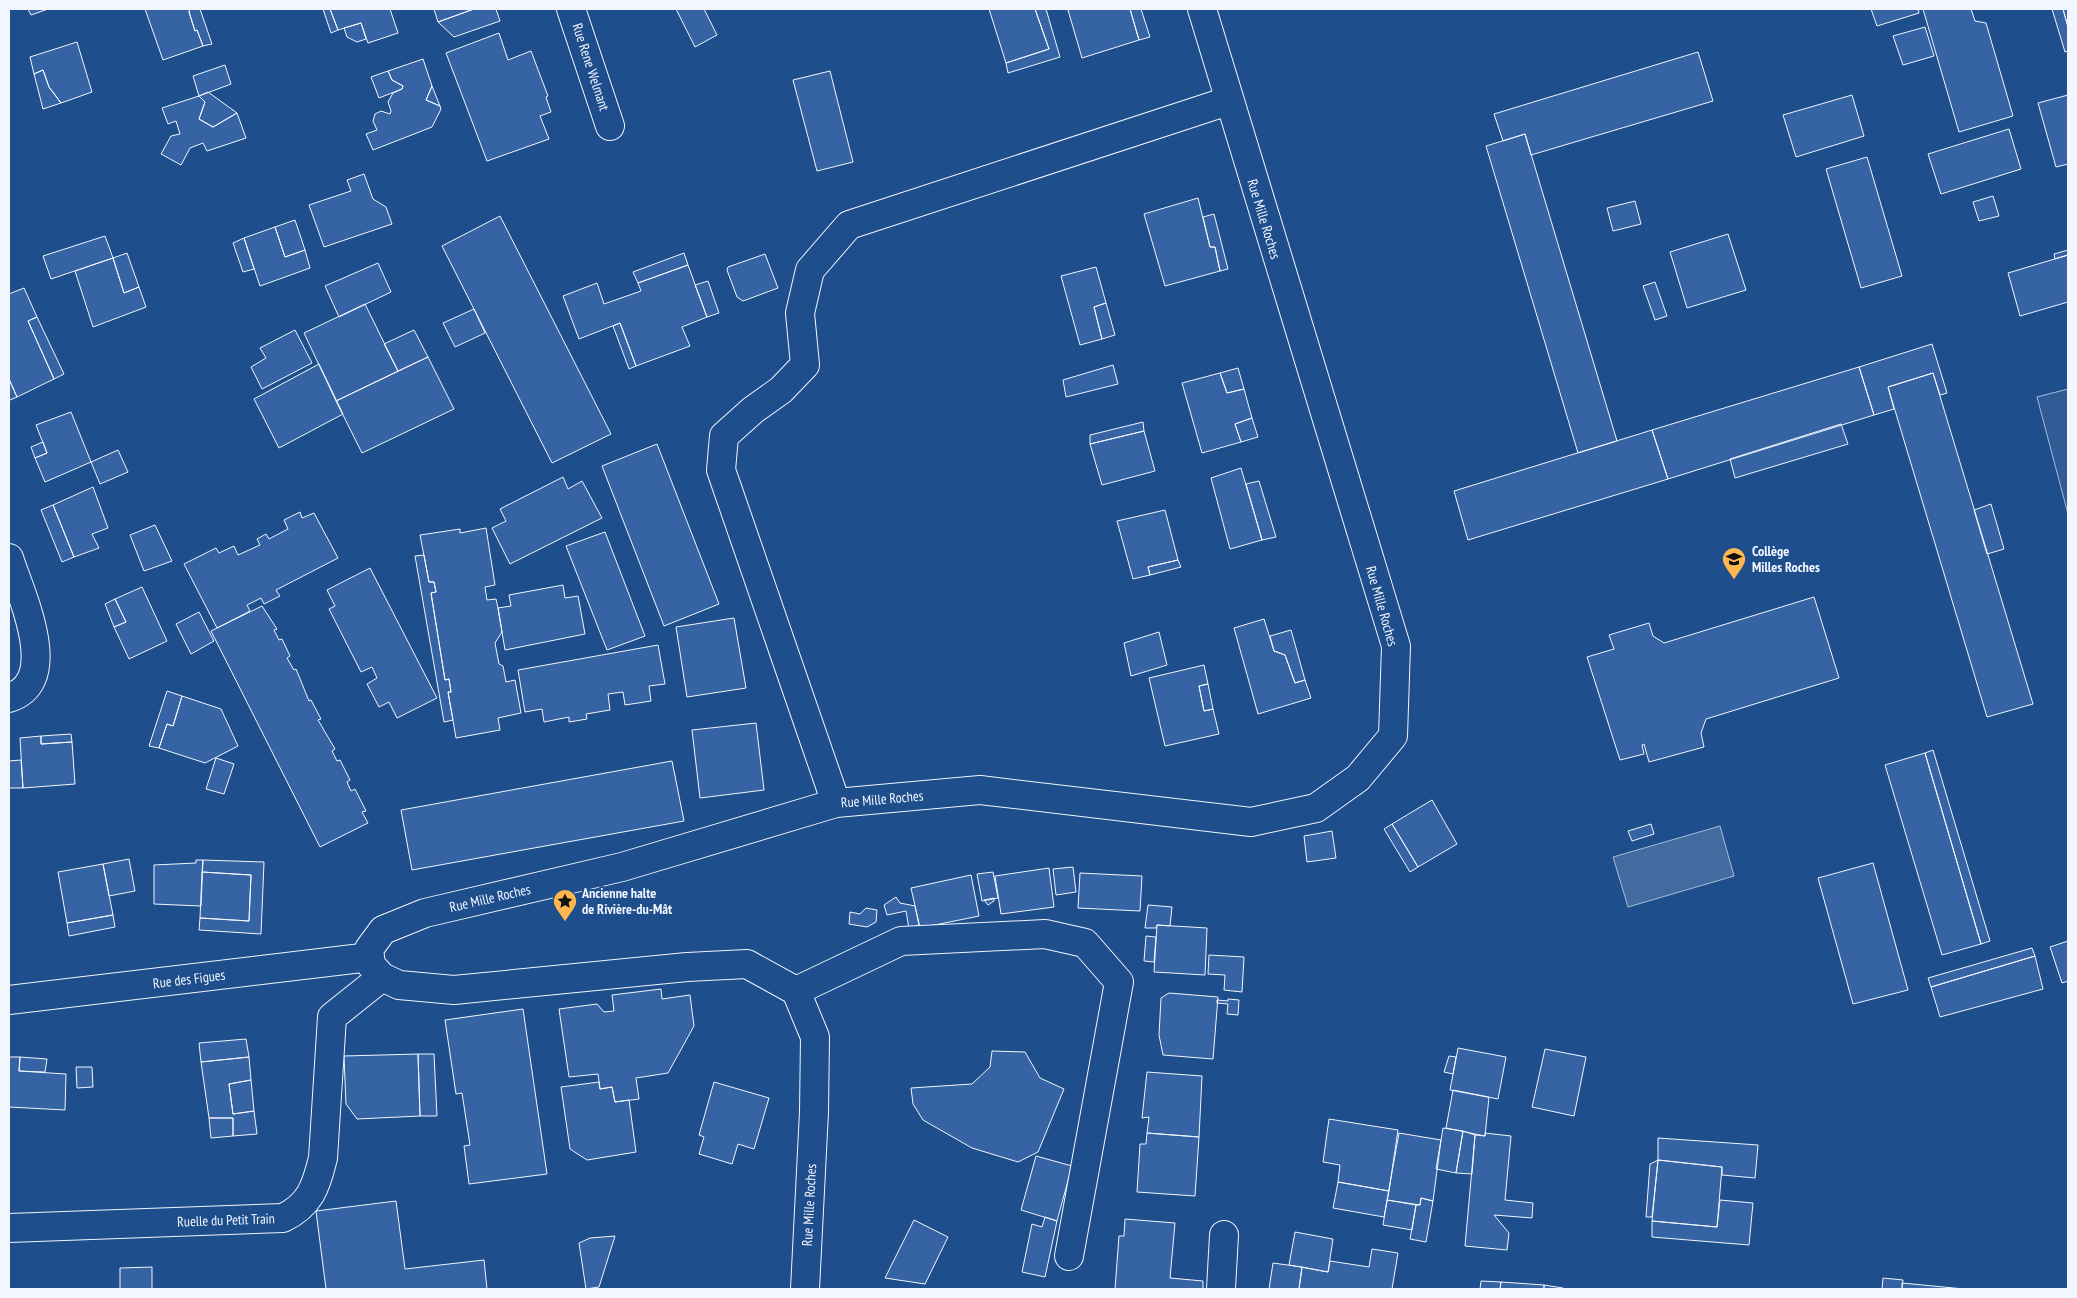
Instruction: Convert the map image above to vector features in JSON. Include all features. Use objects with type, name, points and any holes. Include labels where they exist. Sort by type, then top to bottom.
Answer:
[{"type":"street","name":"Rue Rene Welmant","points":[[572,9],[610,126]]},
{"type":"street","name":"Rue Mille Roches","points":[[376,967],[370,949],[382,930],[425,913],[622,867],[836,803],[980,790],[1251,822],[1316,808],[1358,778],[1393,736],[1396,646],[1228,101],[1202,9]]},
{"type":"street","points":[[836,803],[722,470],[724,436],[753,410],[781,390],[805,364],[800,312],[810,270],[849,225],[1228,101]]},
{"type":"street","points":[[9,558],[34,633],[37,660],[30,683],[9,698]]},
{"type":"street","points":[[376,967],[399,985],[454,990],[687,967],[747,964],[796,992],[901,941],[1045,934],[1085,943],[1119,982],[1069,1256]]},
{"type":"street","name":"Rue des Figues","points":[[9,1000],[376,967]]},
{"type":"street","name":"Ruelle du Petit Train","points":[[9,1228],[283,1218],[299,1210],[310,1197],[318,1179],[322,1158],[332,1017],[376,967]]},
{"type":"street","name":"Rue Mille Roches","points":[[796,992],[815,1037],[814,1112],[806,1289]]},
{"type":"street","points":[[1221,1289],[1224,1235]]},
{"type":"shaded area","points":[[2068,389],[2068,514],[2037,397]]},
{"type":"shaded area","points":[[1720,826],[1734,876],[1628,907],[1613,857]]},
{"type":"building","points":[[28,9],[48,9],[31,15]]},
{"type":"building","points":[[145,9],[190,9],[189,12],[195,31],[197,30],[203,46],[163,60]]},
{"type":"building","points":[[190,9],[200,9],[212,44],[203,46],[197,30],[195,31],[189,12]]},
{"type":"building","points":[[323,9],[330,9],[338,30],[331,33]]},
{"type":"building","points":[[330,9],[390,9],[398,33],[368,43],[361,23],[338,30]]},
{"type":"building","points":[[434,9],[474,9],[438,22]]},
{"type":"building","points":[[474,9],[496,9],[500,21],[454,37],[438,22]]},
{"type":"building","points":[[676,9],[704,9],[717,35],[695,47]]},
{"type":"building","points":[[989,9],[1035,9],[1049,49],[1006,63]]},
{"type":"building","points":[[1035,9],[1046,9],[1060,57],[1008,73],[1006,63],[1049,49]]},
{"type":"building","points":[[1130,9],[1139,40],[1082,58],[1068,10]]},
{"type":"building","points":[[1130,9],[1141,9],[1150,37],[1139,40]]},
{"type":"building","points":[[1871,9],[1918,9],[1919,13],[1877,26]]},
{"type":"building","points":[[1923,9],[1971,9],[1975,21],[1986,23],[2013,116],[1959,132]]},
{"type":"building","points":[[2052,9],[2063,9],[2068,27],[2068,51],[2065,52]]},
{"type":"building","points":[[2063,9],[2068,9],[2068,27]]},
{"type":"building","points":[[361,23],[366,39],[357,42],[347,37],[344,28]]},
{"type":"building","points":[[1925,27],[1934,56],[1903,65],[1893,36]]},
{"type":"building","points":[[499,33],[508,60],[531,51],[548,96],[546,97],[551,112],[540,116],[549,139],[487,161],[446,53]]},
{"type":"building","points":[[77,42],[92,92],[61,103],[49,87],[43,70],[34,74],[30,57]]},
{"type":"building","points":[[1698,52],[1713,101],[1531,155],[1525,134],[1503,141],[1494,114]]},
{"type":"building","points":[[423,59],[432,86],[426,100],[440,106],[441,109],[432,127],[373,150],[366,134],[377,130],[373,121],[375,114],[381,111],[390,114],[388,102],[393,93],[402,89],[403,86],[392,80],[388,71]]},
{"type":"building","points":[[225,65],[231,84],[199,96],[193,76]]},
{"type":"building","points":[[43,70],[49,87],[61,103],[43,109],[34,74]]},
{"type":"building","points":[[388,71],[392,80],[403,86],[402,89],[379,98],[371,77]]},
{"type":"building","points":[[830,71],[853,162],[817,171],[793,80]]},
{"type":"building","points":[[432,86],[440,106],[426,100]]},
{"type":"building","points":[[208,92],[237,113],[213,127],[199,119],[205,102],[199,96]]},
{"type":"building","points":[[1852,95],[1864,136],[1796,157],[1783,115]]},
{"type":"building","points":[[2068,95],[2068,164],[2056,167],[2038,103]]},
{"type":"building","points":[[199,96],[205,102],[199,119],[213,127],[237,113],[246,138],[207,151],[203,143],[190,148],[181,165],[161,154],[171,136],[180,134],[176,121],[168,124],[162,108]]},
{"type":"building","points":[[2009,129],[2021,169],[1941,194],[1928,154]]},
{"type":"building","points":[[1525,134],[1617,441],[1578,453],[1486,146]]},
{"type":"building","points":[[1867,157],[1902,276],[1861,288],[1826,169]]},
{"type":"building","points":[[364,174],[373,199],[386,207],[392,224],[324,247],[309,205],[351,191],[347,180]]},
{"type":"building","points":[[1993,196],[1999,216],[1979,221],[1973,202]]},
{"type":"building","points":[[1198,198],[1210,247],[1215,247],[1220,271],[1165,286],[1144,214]]},
{"type":"building","points":[[1635,201],[1641,224],[1613,231],[1607,208]]},
{"type":"building","points":[[1214,214],[1228,269],[1220,271],[1215,247],[1210,247],[1203,217]]},
{"type":"building","points":[[500,216],[611,434],[552,463],[442,246]]},
{"type":"building","points":[[295,220],[305,250],[285,257],[275,227]]},
{"type":"building","points":[[275,227],[285,257],[305,250],[310,268],[260,286],[244,238]]},
{"type":"building","points":[[1728,234],[1746,290],[1687,308],[1670,252]]},
{"type":"building","points":[[105,236],[113,258],[51,279],[43,256]]},
{"type":"building","points":[[244,238],[254,269],[243,272],[233,243]]},
{"type":"building","points":[[2068,250],[2068,255],[2055,259],[2054,254]]},
{"type":"building","points":[[127,253],[139,287],[124,293],[113,258]]},
{"type":"building","points":[[684,253],[688,265],[638,283],[633,272]]},
{"type":"building","points":[[765,254],[778,288],[743,301],[737,297],[727,270],[728,267]]},
{"type":"building","points":[[2068,255],[2068,302],[2020,316],[2008,273]]},
{"type":"building","points":[[113,258],[124,293],[139,287],[146,307],[93,327],[75,271]]},
{"type":"building","points":[[378,263],[391,292],[339,317],[325,286]]},
{"type":"building","points":[[688,265],[707,317],[682,327],[690,346],[636,366],[620,323],[579,339],[563,296],[597,283],[604,304],[641,291],[638,283]]},
{"type":"building","points":[[1096,267],[1106,303],[1094,307],[1102,339],[1080,345],[1061,276]]},
{"type":"building","points":[[708,281],[719,313],[707,317],[695,285]]},
{"type":"building","points":[[1655,282],[1667,316],[1655,320],[1643,286]]},
{"type":"building","points":[[24,288],[37,317],[28,321],[54,379],[17,397],[9,379],[9,294]]},
{"type":"building","points":[[1106,303],[1115,335],[1102,339],[1094,307]]},
{"type":"building","points":[[365,304],[398,371],[336,401],[304,333]]},
{"type":"building","points":[[474,309],[485,333],[455,347],[443,323]]},
{"type":"building","points":[[37,317],[64,374],[54,379],[28,321]]},
{"type":"building","points":[[620,323],[636,366],[629,369],[613,326]]},
{"type":"building","points":[[295,330],[312,363],[262,389],[251,367],[266,358],[260,348]]},
{"type":"building","points":[[414,330],[428,357],[398,371],[384,344]]},
{"type":"building","points":[[1932,344],[1947,393],[1940,395],[1933,373],[1888,387],[1894,409],[1874,415],[1859,367]]},
{"type":"building","points":[[428,357],[454,409],[362,453],[336,401]]},
{"type":"building","points":[[319,364],[343,414],[279,448],[254,399]]},
{"type":"building","points":[[1113,365],[1118,384],[1066,397],[1063,380]]},
{"type":"building","points":[[1859,367],[1874,415],[1668,479],[1652,430]]},
{"type":"building","points":[[1238,368],[1244,389],[1227,393],[1220,373]]},
{"type":"building","points":[[1220,373],[1227,393],[1244,389],[1252,418],[1235,424],[1241,442],[1202,453],[1182,383]]},
{"type":"building","points":[[1933,373],[2033,704],[1987,717],[1888,387]]},
{"type":"building","points":[[9,379],[17,397],[10,400],[9,398]]},
{"type":"building","points":[[71,412],[91,462],[45,482],[35,458],[47,453],[36,425]]},
{"type":"building","points":[[1252,418],[1258,437],[1241,442],[1235,424]]},
{"type":"building","points":[[1143,422],[1144,431],[1090,444],[1090,435]]},
{"type":"building","points":[[1841,424],[1848,444],[1735,478],[1730,459]]},
{"type":"building","points":[[1652,430],[1668,479],[1468,540],[1454,491]]},
{"type":"building","points":[[1144,431],[1155,471],[1102,485],[1090,444]]},
{"type":"building","points":[[43,442],[47,453],[35,458],[31,447]]},
{"type":"building","points":[[657,444],[719,604],[664,626],[602,466]]},
{"type":"building","points":[[118,450],[128,472],[100,484],[91,462]]},
{"type":"building","points":[[1241,468],[1262,540],[1230,549],[1211,478]]},
{"type":"building","points":[[563,477],[568,489],[582,481],[602,518],[510,564],[492,528],[506,521],[500,509]]},
{"type":"building","points":[[1259,481],[1276,537],[1262,540],[1246,484]]},
{"type":"building","points":[[93,487],[108,528],[92,534],[99,548],[74,557],[53,505]]},
{"type":"building","points":[[1991,504],[2004,549],[1987,554],[1974,510]]},
{"type":"building","points":[[53,505],[74,557],[62,562],[41,510]]},
{"type":"building","points":[[1165,510],[1178,560],[1148,567],[1150,575],[1133,579],[1117,521]]},
{"type":"building","points":[[300,512],[302,518],[314,513],[338,558],[276,590],[280,596],[264,604],[261,598],[247,605],[250,611],[217,628],[184,564],[216,548],[219,553],[234,546],[238,555],[260,545],[257,539],[266,534],[269,539],[288,529],[284,520]]},
{"type":"building","points":[[155,525],[172,561],[144,571],[130,535]]},
{"type":"building","points":[[486,528],[495,585],[485,587],[487,600],[496,599],[502,632],[495,643],[499,664],[503,666],[506,682],[515,680],[521,713],[498,718],[500,730],[456,738],[448,692],[451,692],[449,679],[445,680],[431,593],[436,592],[434,582],[429,582],[420,535],[460,529],[460,533]]},
{"type":"building","points":[[605,532],[645,636],[607,650],[566,546]]},
{"type":"building","points":[[424,555],[429,582],[434,582],[436,592],[431,593],[445,680],[449,679],[451,692],[448,692],[453,720],[444,722],[415,556]]},
{"type":"building","points":[[1178,560],[1181,567],[1150,575],[1148,567]]},
{"type":"building","points":[[370,568],[437,698],[397,718],[389,702],[379,707],[367,684],[377,678],[372,667],[361,672],[329,609],[335,606],[327,590]]},
{"type":"building","points":[[563,585],[565,598],[578,596],[585,634],[505,650],[498,608],[511,606],[509,595]]},
{"type":"building","points":[[142,587],[167,641],[129,659],[114,627],[126,622],[115,599]]},
{"type":"building","points":[[1814,597],[1839,678],[1706,719],[1701,733],[1704,747],[1649,762],[1644,744],[1642,745],[1644,754],[1620,760],[1587,657],[1614,649],[1609,635],[1649,623],[1653,636],[1664,643]]},
{"type":"building","points":[[115,599],[126,622],[114,627],[105,604]]},
{"type":"building","points":[[262,606],[277,629],[274,630],[279,640],[282,639],[290,656],[287,658],[294,670],[296,669],[309,701],[311,700],[321,719],[318,720],[335,749],[332,751],[337,761],[340,760],[350,780],[347,782],[351,791],[355,789],[366,811],[362,812],[368,823],[320,847],[211,631]]},
{"type":"building","points":[[199,612],[214,641],[191,654],[176,624]]},
{"type":"building","points":[[734,618],[746,688],[687,697],[676,627]]},
{"type":"building","points":[[1264,619],[1274,651],[1285,655],[1295,683],[1305,680],[1311,698],[1258,714],[1234,628]]},
{"type":"building","points":[[1291,630],[1305,680],[1295,683],[1285,655],[1274,651],[1270,636]]},
{"type":"building","points":[[1159,632],[1167,665],[1131,676],[1124,643]]},
{"type":"building","points":[[658,645],[665,684],[649,686],[651,701],[625,705],[623,692],[608,694],[610,710],[586,714],[587,719],[569,722],[569,717],[544,722],[542,709],[525,712],[518,670]]},
{"type":"building","points":[[1204,665],[1208,684],[1199,686],[1204,711],[1213,709],[1219,734],[1165,746],[1149,678]]},
{"type":"building","points":[[1208,684],[1213,709],[1204,711],[1199,686]]},
{"type":"building","points":[[167,691],[182,696],[173,726],[167,724],[159,748],[149,746]]},
{"type":"building","points":[[182,696],[221,709],[238,746],[205,763],[159,748],[167,724],[173,726]]},
{"type":"building","points":[[756,723],[764,790],[700,798],[692,730]]},
{"type":"building","points":[[71,734],[72,742],[41,744],[41,736]]},
{"type":"building","points":[[41,736],[41,744],[72,742],[75,784],[23,788],[20,738]]},
{"type":"building","points":[[1933,750],[1990,941],[1981,944],[1925,753]]},
{"type":"building","points":[[1925,753],[1981,944],[1942,955],[1885,765]]},
{"type":"building","points":[[216,758],[234,764],[224,794],[206,789]]},
{"type":"building","points":[[21,760],[23,788],[9,788],[9,761]]},
{"type":"building","points":[[672,761],[684,821],[412,870],[401,810]]},
{"type":"building","points":[[1432,800],[1457,844],[1418,867],[1392,824]]},
{"type":"building","points":[[1392,824],[1418,867],[1410,872],[1384,829]]},
{"type":"building","points":[[1651,824],[1654,834],[1632,841],[1628,831]]},
{"type":"building","points":[[1332,831],[1336,858],[1307,862],[1304,836]]},
{"type":"building","points":[[129,859],[135,891],[109,896],[103,864]]},
{"type":"building","points":[[196,860],[203,860],[201,906],[154,904],[154,865],[196,863]]},
{"type":"building","points":[[203,860],[264,862],[261,934],[199,930],[200,918],[249,921],[251,875],[202,872]]},
{"type":"building","points":[[1873,863],[1908,990],[1853,1004],[1818,878]]},
{"type":"building","points":[[103,864],[113,915],[67,923],[58,872]]},
{"type":"building","points":[[1073,867],[1076,892],[1056,895],[1053,869]]},
{"type":"building","points":[[1049,868],[1054,907],[1001,914],[995,876]]},
{"type":"building","points":[[202,872],[251,875],[249,921],[200,918]]},
{"type":"building","points":[[993,872],[998,898],[982,901],[977,874]]},
{"type":"building","points":[[1080,873],[1142,876],[1140,911],[1078,908]]},
{"type":"building","points":[[971,875],[979,916],[920,928],[911,888]]},
{"type":"building","points":[[896,897],[900,903],[915,906],[919,925],[909,929],[906,911],[887,915],[884,905]]},
{"type":"building","points":[[994,898],[994,901],[988,905],[984,900]]},
{"type":"building","points":[[1148,905],[1172,907],[1170,926],[1157,925],[1156,928],[1145,928]]},
{"type":"building","points":[[866,908],[877,910],[876,922],[867,927],[849,924],[850,912],[860,914]]},
{"type":"building","points":[[113,915],[115,927],[69,936],[67,923]]},
{"type":"building","points":[[1157,925],[1207,928],[1205,975],[1154,972]]},
{"type":"building","points":[[1146,936],[1156,937],[1154,962],[1144,961]]},
{"type":"building","points":[[2068,941],[2068,981],[2062,983],[2050,947]]},
{"type":"building","points":[[2032,948],[2035,956],[1931,987],[1928,978]]},
{"type":"building","points":[[1209,955],[1244,957],[1242,992],[1224,990],[1225,975],[1208,974]]},
{"type":"building","points":[[2035,956],[2043,989],[1940,1017],[1931,987]]},
{"type":"building","points":[[661,989],[662,999],[690,995],[694,1026],[668,1073],[636,1078],[639,1099],[615,1102],[612,1087],[600,1089],[598,1074],[569,1077],[559,1009],[597,1004],[604,1012],[614,1011],[612,995]]},
{"type":"building","points":[[1169,993],[1218,997],[1213,1059],[1163,1055],[1159,1035],[1161,998]]},
{"type":"building","points":[[1228,999],[1239,1000],[1238,1015],[1227,1014],[1228,1004],[1217,1003],[1217,1000],[1228,1001]]},
{"type":"building","points":[[523,1009],[547,1174],[469,1184],[464,1146],[470,1145],[462,1093],[456,1094],[445,1020]]},
{"type":"building","points":[[246,1039],[249,1057],[201,1062],[199,1043]]},
{"type":"building","points":[[1458,1048],[1506,1057],[1498,1099],[1450,1090]]},
{"type":"building","points":[[1545,1049],[1586,1057],[1574,1116],[1532,1107]]},
{"type":"building","points":[[992,1051],[1025,1052],[1040,1078],[1064,1089],[1038,1152],[1018,1162],[972,1148],[923,1120],[913,1104],[911,1088],[972,1084],[990,1067]]},
{"type":"building","points":[[418,1054],[434,1054],[437,1116],[420,1116]]},
{"type":"building","points":[[418,1054],[420,1116],[357,1119],[346,1104],[344,1056]]},
{"type":"building","points":[[1449,1056],[1456,1057],[1453,1074],[1444,1072]]},
{"type":"building","points":[[9,1057],[20,1057],[19,1071],[66,1074],[65,1110],[9,1107]]},
{"type":"building","points":[[20,1057],[47,1059],[45,1072],[19,1071]]},
{"type":"building","points":[[249,1057],[251,1080],[229,1084],[233,1114],[254,1111],[257,1134],[233,1136],[233,1118],[209,1118],[201,1062]]},
{"type":"building","points":[[76,1067],[92,1067],[93,1087],[77,1088]]},
{"type":"building","points":[[1147,1072],[1202,1076],[1199,1137],[1147,1133],[1149,1117],[1142,1118]]},
{"type":"building","points":[[251,1080],[254,1111],[233,1114],[229,1084]]},
{"type":"building","points":[[599,1082],[600,1089],[612,1087],[615,1102],[629,1100],[636,1152],[587,1160],[570,1149],[561,1087]]},
{"type":"building","points":[[714,1082],[769,1098],[754,1149],[738,1144],[732,1164],[699,1154],[704,1137],[699,1135]]},
{"type":"building","points":[[1453,1090],[1489,1097],[1485,1136],[1446,1128]]},
{"type":"building","points":[[209,1118],[233,1118],[233,1136],[211,1138]]},
{"type":"building","points":[[1329,1119],[1398,1130],[1389,1191],[1338,1182],[1340,1165],[1323,1162]]},
{"type":"building","points":[[1443,1128],[1463,1131],[1456,1173],[1436,1169]]},
{"type":"building","points":[[1463,1131],[1475,1135],[1472,1174],[1456,1173]]},
{"type":"building","points":[[1147,1133],[1199,1137],[1195,1196],[1137,1192],[1140,1144],[1146,1144]]},
{"type":"building","points":[[1399,1133],[1441,1140],[1433,1201],[1421,1198],[1420,1205],[1387,1200]]},
{"type":"building","points":[[1485,1133],[1511,1136],[1505,1200],[1533,1203],[1532,1218],[1494,1215],[1509,1233],[1507,1250],[1465,1246],[1475,1135],[1485,1136]]},
{"type":"building","points":[[1658,1138],[1758,1145],[1755,1178],[1722,1175],[1722,1167],[1658,1160]]},
{"type":"building","points":[[1036,1156],[1072,1166],[1057,1221],[1021,1210]]},
{"type":"building","points":[[1658,1160],[1722,1167],[1717,1227],[1652,1221]]},
{"type":"building","points":[[1658,1160],[1652,1217],[1646,1217],[1650,1164]]},
{"type":"building","points":[[1338,1182],[1389,1191],[1384,1217],[1333,1208]]},
{"type":"building","points":[[1421,1198],[1433,1201],[1426,1242],[1410,1239],[1416,1205],[1420,1205]]},
{"type":"building","points":[[1387,1200],[1416,1205],[1412,1230],[1383,1225]]},
{"type":"building","points":[[1720,1200],[1753,1203],[1749,1245],[1652,1237],[1652,1221],[1717,1227]]},
{"type":"building","points":[[396,1201],[405,1269],[484,1260],[487,1289],[326,1289],[316,1211]]},
{"type":"building","points":[[1045,1217],[1057,1221],[1045,1277],[1022,1272],[1032,1224],[1042,1227]]},
{"type":"building","points":[[1125,1219],[1175,1223],[1170,1278],[1203,1281],[1203,1289],[1115,1289],[1119,1236],[1124,1236]]},
{"type":"building","points":[[914,1220],[948,1237],[925,1284],[885,1278]]},
{"type":"building","points":[[1295,1232],[1333,1239],[1328,1272],[1289,1265]]},
{"type":"building","points":[[615,1236],[599,1287],[586,1289],[579,1243],[590,1238]]},
{"type":"building","points":[[1372,1249],[1398,1253],[1392,1289],[1299,1289],[1302,1267],[1328,1272],[1330,1261],[1369,1267]]},
{"type":"building","points":[[1273,1263],[1302,1267],[1299,1289],[1269,1289]]},
{"type":"building","points":[[152,1267],[152,1289],[120,1289],[120,1268]]},
{"type":"building","points":[[1883,1278],[1903,1280],[1902,1289],[1882,1289]]},
{"type":"building","points":[[1481,1281],[1501,1282],[1500,1289],[1480,1289]]},
{"type":"building","points":[[1501,1282],[1544,1285],[1544,1289],[1500,1289]]},
{"type":"building","points":[[1902,1283],[1964,1289],[1902,1289]]},
{"type":"building","points":[[1544,1285],[1563,1288],[1563,1289],[1544,1289]]},
{"type":"place","name":"Collège Milles Roches","points":[[1734,580]]},
{"type":"place","name":"Ancienne halte de Rivière-du-Mât","points":[[565,922]]}]
